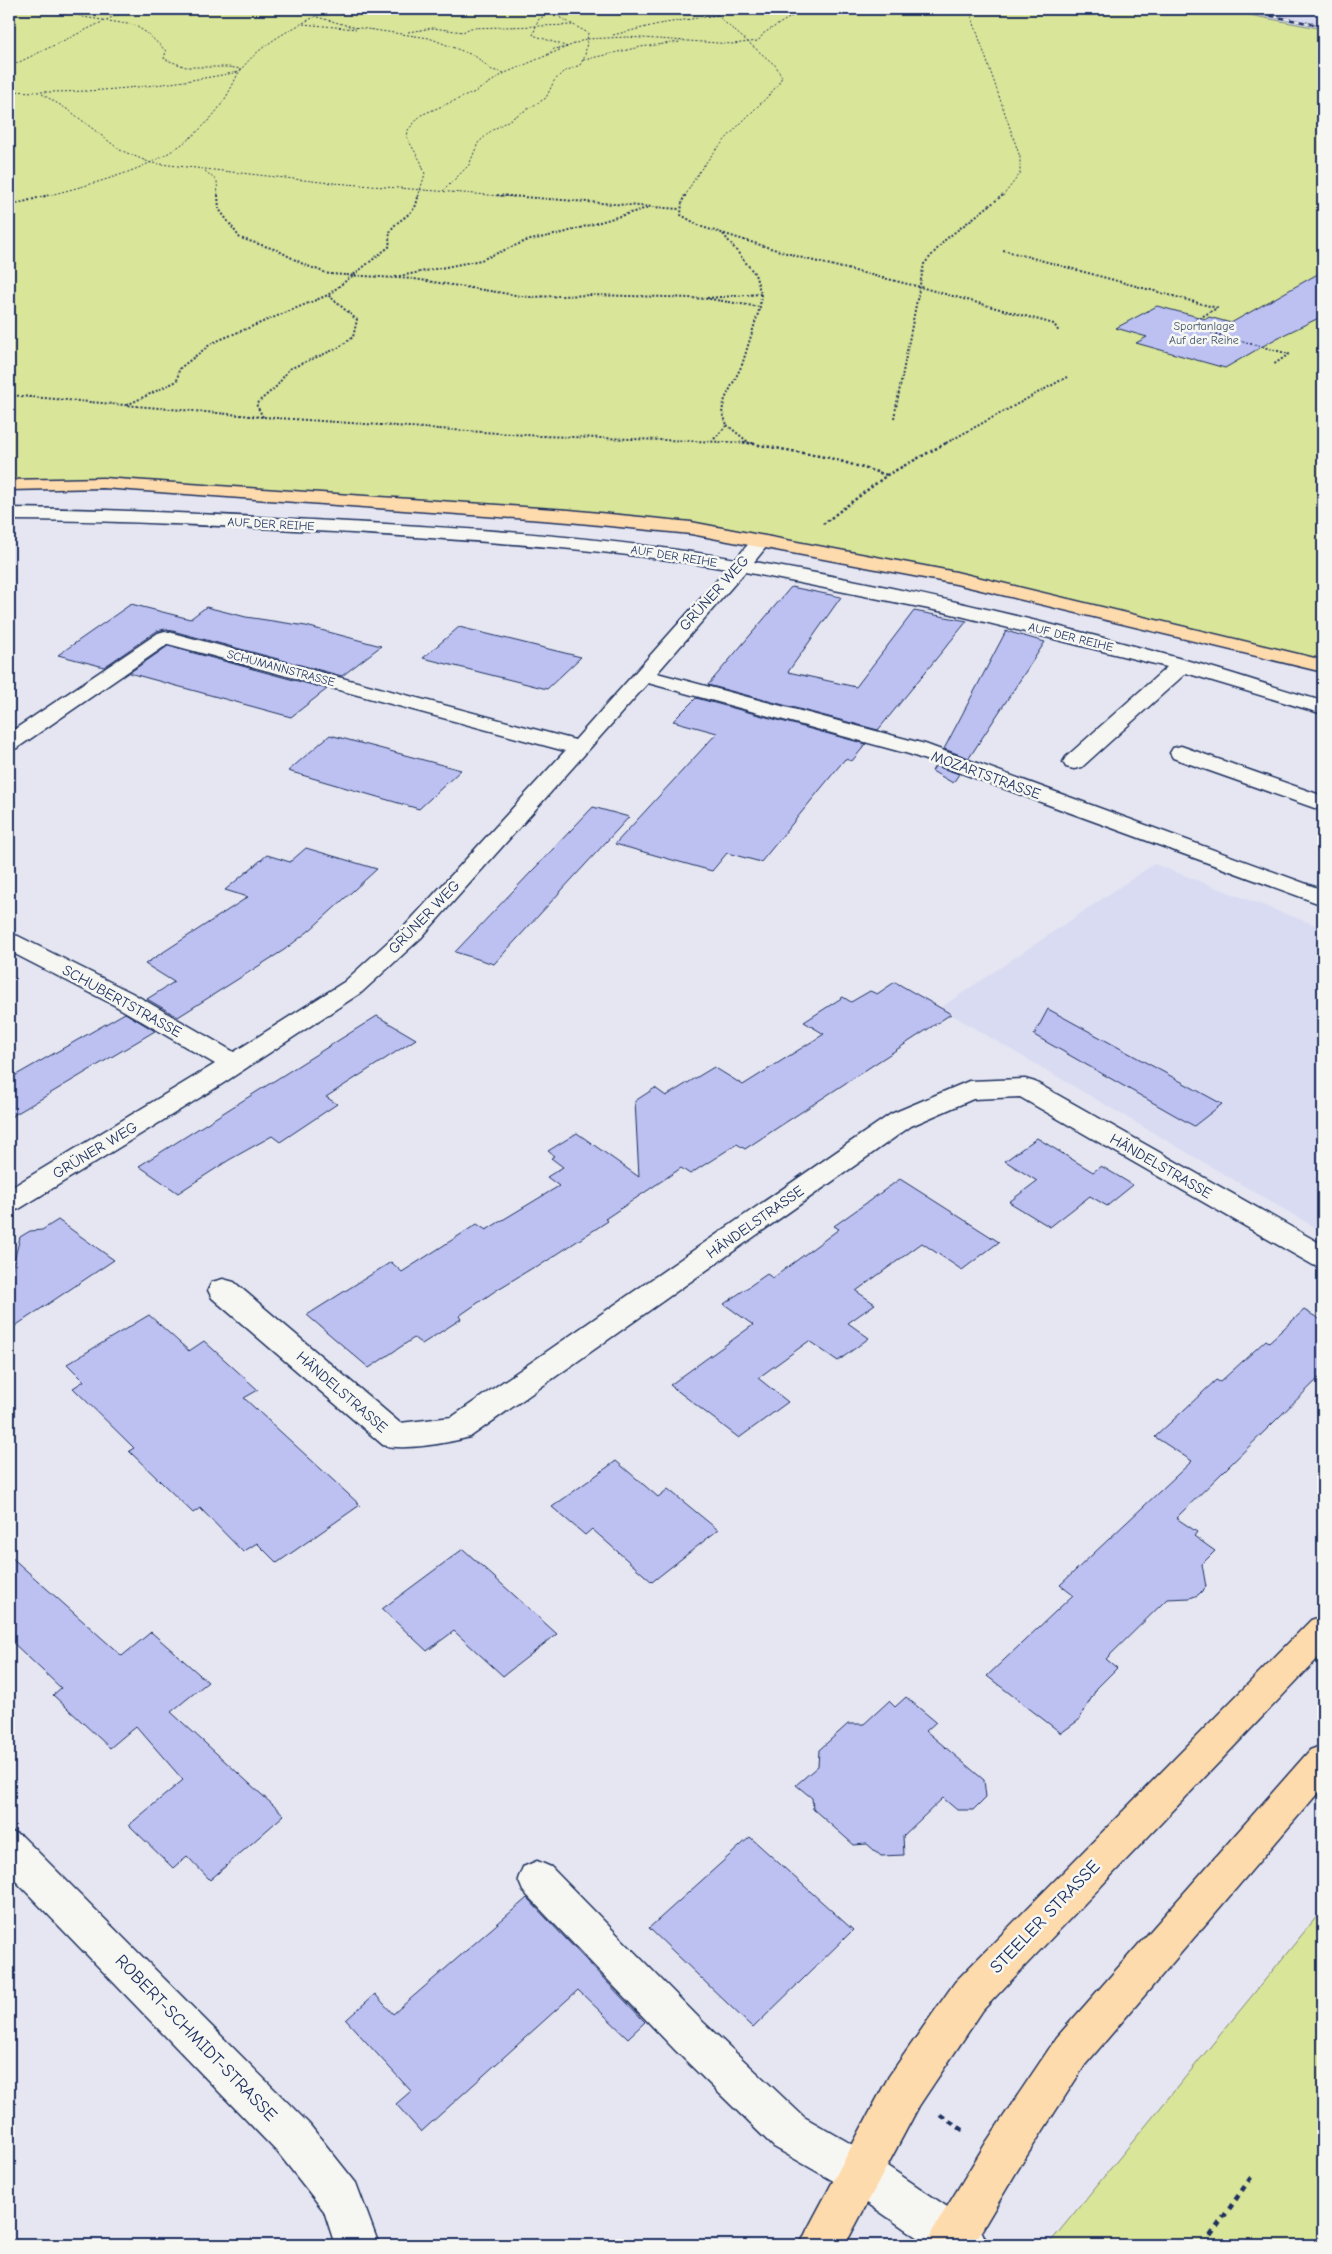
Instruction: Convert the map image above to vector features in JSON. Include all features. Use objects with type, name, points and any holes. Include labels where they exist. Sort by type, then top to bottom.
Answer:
[{"type":"main road","name":"AUF DER REIHE","points":[[9,485],[103,483],[559,515],[691,528],[956,578],[1323,666]]},
{"type":"main road","name":"STEELER STRASSE","points":[[822,2245],[859,2172],[904,2091],[969,1996],[1323,1630]]},
{"type":"main road","points":[[956,2242],[1002,2156],[1071,2051],[1246,1847],[1323,1761]]},
{"type":"street","name":"AUF DER REIHE","points":[[9,514],[84,514],[414,532],[624,548],[738,566],[982,615],[1182,665],[1323,708]]},
{"type":"street","name":"GRÜNER WEG","points":[[9,1202],[234,1064],[353,987],[412,933],[580,748],[642,675],[762,541]]},
{"type":"street","name":"SCHUMANNSTRASSE","points":[[9,743],[165,637],[580,748]]},
{"type":"street","points":[[1074,762],[1182,665]]},
{"type":"street","name":"MOZARTSTRASSE","points":[[642,675],[916,750],[1323,898]]},
{"type":"street","points":[[1181,753],[1323,804]]},
{"type":"street","name":"SCHUBERTSTRASSE","points":[[9,941],[123,999],[234,1064]]},
{"type":"street","name":"HÄNDELSTRASSE","points":[[223,1290],[394,1436],[459,1428],[901,1120],[969,1090],[1025,1088],[1323,1258]]},
{"type":"street","name":"ROBERT-SCHMIDT-STRASSE","points":[[9,1848],[294,2140],[341,2198],[357,2245]]},
{"type":"street","points":[[537,1879],[689,2036],[789,2132],[859,2172],[956,2242]]},
{"type":"path","points":[[78,9],[76,12],[78,16],[130,24],[144,30],[166,51],[163,57],[179,65],[190,67],[228,66],[242,69]]},
{"type":"path","points":[[9,67],[27,61],[56,44],[108,22],[129,9]]},
{"type":"path","points":[[9,206],[151,163],[178,148],[204,126],[222,103],[242,69],[261,52],[303,24],[330,9]]},
{"type":"path","points":[[555,9],[538,20],[534,27],[533,35],[568,47]]},
{"type":"path","points":[[443,192],[469,166],[478,143],[491,131],[546,98],[554,81],[564,72],[580,66],[588,34],[576,25],[559,17],[560,9]]},
{"type":"path","points":[[717,15],[718,9]]},
{"type":"path","points":[[608,36],[690,42],[758,41],[764,33],[804,9]]},
{"type":"path","points":[[894,418],[924,264],[931,252],[939,244],[1000,197],[1020,174],[1020,157],[1016,142],[969,9]]},
{"type":"path","points":[[127,406],[177,381],[179,369],[212,343],[328,295],[390,246],[388,237],[390,230],[415,207],[425,169],[407,138],[408,130],[421,115],[442,104],[475,92],[505,73],[586,39],[659,24],[717,15]]},
{"type":"path","points":[[717,15],[776,66],[782,77],[780,83],[707,160],[679,209],[681,215],[692,223],[806,259],[920,287],[1054,324],[1059,332]]},
{"type":"path","points":[[316,16],[353,27],[419,35],[459,48],[475,56],[492,70],[505,73]]},
{"type":"path","points":[[303,24],[332,28],[371,28]]},
{"type":"path","points":[[388,31],[409,32],[433,28],[463,32],[470,28],[576,25]]},
{"type":"path","points":[[583,60],[640,47],[690,42]]},
{"type":"path","points":[[9,91],[42,94],[159,87],[239,72]]},
{"type":"path","points":[[42,94],[64,106],[109,145],[131,158],[151,163],[205,170],[419,190],[679,209]]},
{"type":"path","points":[[205,170],[217,181],[219,208],[240,238],[277,250],[317,270],[353,277],[428,281],[528,297],[592,295],[691,299],[760,307]]},
{"type":"path","points":[[390,278],[481,260],[526,241],[563,233],[651,207]]},
{"type":"path","points":[[721,233],[738,250],[755,274],[761,294],[760,307],[742,365],[725,399],[722,411],[726,425],[748,442]]},
{"type":"path","points":[[1003,250],[1217,308],[1186,326],[1289,354],[1273,365]]},
{"type":"path","points":[[691,299],[761,294]]},
{"type":"path","points":[[263,417],[256,404],[277,386],[289,369],[338,348],[353,337],[357,320],[328,295]]},
{"type":"path","points":[[796,547],[840,508],[887,475],[1067,377]]},
{"type":"path","points":[[9,396],[263,417],[561,436],[748,442],[830,458],[887,475]]},
{"type":"path","points":[[713,440],[726,425]]},
{"type":"path","points":[[904,2091],[1002,2156]]},
{"type":"path","points":[[1204,2245],[1252,2176]]},
{"type":"shaded area","points":[[1218,9],[1275,9],[1323,18],[1323,29]]},
{"type":"shaded area","points":[[1154,864],[1323,928],[1323,1232],[940,1008]]},
{"type":"green space","name":"Sportanlage Auf der Reihe","points":[[9,9],[1218,9],[1323,29],[1323,664],[1121,614],[696,526],[102,481],[9,483]]},
{"type":"green space","points":[[1323,1909],[1323,2245],[1048,2245]]},
{"type":"building","points":[[1323,271],[1323,316],[1277,338],[1225,368],[1136,343],[1147,337],[1116,328],[1157,306],[1206,319],[1209,317],[1231,323]]},
{"type":"building","points":[[791,587],[841,597],[788,672],[856,687],[914,611],[967,621],[878,730],[708,685]]},
{"type":"building","points":[[131,604],[190,619],[206,607],[246,617],[306,626],[381,646],[342,676],[165,629],[157,631],[104,667],[58,655]]},
{"type":"building","points":[[459,627],[581,657],[547,689],[423,658]]},
{"type":"building","points":[[1006,631],[1045,642],[969,758],[944,749]]},
{"type":"building","points":[[168,646],[327,689],[291,717],[129,673]]},
{"type":"building","points":[[696,698],[866,744],[852,761],[845,759],[761,862],[727,853],[712,871],[615,844],[717,733],[673,721]]},
{"type":"building","points":[[330,735],[461,770],[419,809],[288,771]]},
{"type":"building","points":[[935,766],[959,774],[953,783],[932,771]]},
{"type":"building","points":[[593,807],[629,817],[494,964],[455,952]]},
{"type":"building","points":[[306,848],[377,869],[310,930],[284,950],[178,1017],[147,999],[174,982],[145,964],[248,897],[225,890],[267,855],[290,862]]},
{"type":"building","points":[[895,982],[951,1014],[745,1149],[737,1144],[690,1174],[681,1168],[605,1219],[608,1221],[536,1268],[534,1267],[495,1291],[459,1316],[461,1319],[422,1344],[414,1338],[369,1368],[307,1315],[391,1262],[402,1272],[477,1224],[486,1230],[559,1186],[547,1177],[563,1167],[551,1158],[554,1156],[548,1151],[577,1133],[639,1177],[635,1101],[655,1088],[666,1096],[714,1067],[743,1085],[824,1034],[804,1022],[843,997],[851,1002],[870,991],[877,994]]},
{"type":"building","points":[[1048,1009],[1222,1104],[1194,1126],[1034,1035]]},
{"type":"building","points":[[125,1013],[155,1031],[9,1118],[9,1079]]},
{"type":"building","points":[[377,1016],[416,1039],[326,1097],[337,1104],[280,1142],[272,1136],[229,1160],[178,1193],[139,1166]]},
{"type":"building","points":[[1037,1138],[1093,1172],[1101,1166],[1133,1185],[1107,1206],[1090,1196],[1050,1227],[1009,1202],[1037,1181],[1005,1161]]},
{"type":"building","points":[[900,1179],[999,1242],[962,1270],[922,1243],[856,1291],[875,1304],[848,1323],[869,1338],[838,1361],[809,1341],[758,1378],[788,1402],[739,1438],[670,1385],[753,1325],[724,1304],[767,1274],[773,1278],[839,1229],[834,1226]]},
{"type":"building","points":[[58,1220],[114,1260],[9,1330],[9,1281],[20,1237],[30,1231],[42,1230]]},
{"type":"building","points":[[1304,1310],[1323,1321],[1323,1374],[1176,1518],[1197,1532],[1194,1536],[1215,1551],[1202,1564],[1206,1587],[1198,1595],[1190,1598],[1167,1599],[1106,1659],[1117,1668],[1097,1688],[1079,1720],[1061,1733],[987,1676],[1073,1595],[1060,1585],[1192,1461],[1155,1437],[1216,1380],[1220,1382],[1266,1340],[1269,1342]]},
{"type":"building","points":[[149,1315],[189,1351],[204,1341],[258,1390],[244,1398],[360,1505],[277,1563],[257,1543],[243,1552],[200,1508],[193,1513],[129,1451],[134,1448],[73,1388],[84,1381],[67,1364]]},
{"type":"building","points":[[616,1461],[658,1497],[668,1489],[718,1530],[652,1582],[592,1529],[585,1535],[552,1507]]},
{"type":"building","points":[[463,1549],[557,1634],[503,1676],[454,1631],[427,1651],[382,1609]]},
{"type":"building","points":[[9,1555],[122,1656],[151,1632],[208,1682],[171,1712],[284,1815],[210,1880],[187,1856],[173,1868],[129,1825],[183,1780],[136,1726],[110,1748],[53,1695],[61,1688],[9,1639]]},
{"type":"building","points":[[906,1697],[936,1722],[926,1731],[984,1780],[986,1797],[973,1810],[957,1810],[943,1798],[903,1836],[904,1855],[881,1856],[867,1844],[854,1845],[813,1809],[812,1798],[796,1785],[818,1766],[819,1750],[848,1724],[864,1724],[889,1701],[895,1707]]},
{"type":"building","points":[[750,1837],[853,1930],[753,2028],[649,1928]]},
{"type":"building","points":[[527,1898],[645,2022],[628,2038],[578,1990],[421,2132],[396,2104],[411,2091],[346,2020],[375,1994],[393,2014]]},
{"type":"railway","points":[[1236,9],[1323,26]]}]
